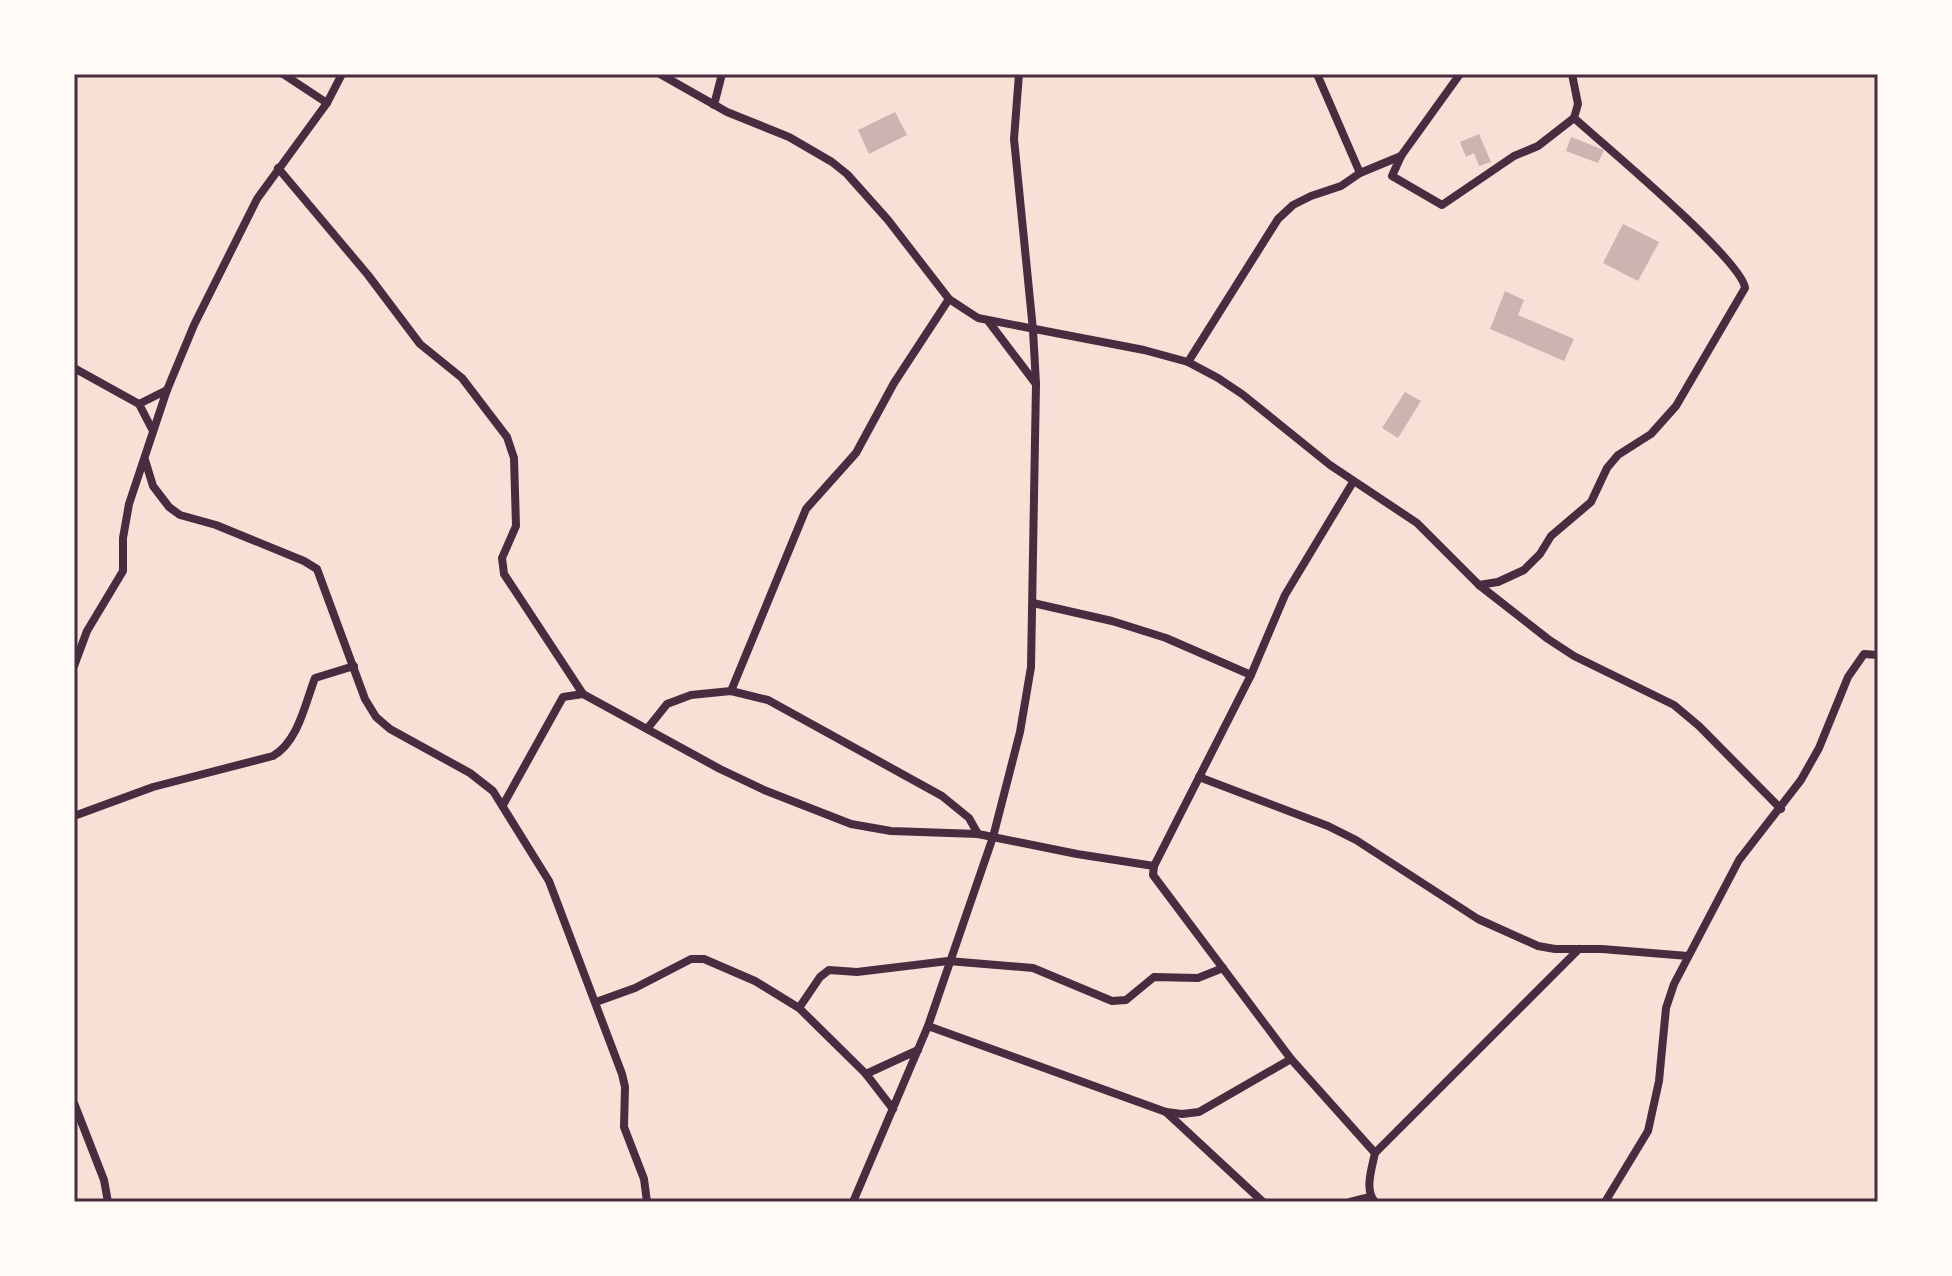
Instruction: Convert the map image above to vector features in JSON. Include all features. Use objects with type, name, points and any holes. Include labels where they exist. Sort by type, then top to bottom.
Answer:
[{"type":"street","points":[[283,74],[327,103]]},
{"type":"street","points":[[74,666],[87,631],[123,571],[125,521],[153,431],[167,390],[221,268],[257,199],[327,103],[342,74]]},
{"type":"street","points":[[660,74],[714,105],[789,137],[832,162],[847,174],[888,220],[949,299],[988,322],[1144,350],[1188,362],[1242,394],[1353,482],[1417,523],[1479,585],[1548,639],[1574,656],[1674,705],[1781,809]]},
{"type":"street","points":[[714,105],[722,74]]},
{"type":"street","points":[[853,1202],[928,1026],[993,837],[1020,732],[1031,667],[1036,384],[1014,139],[1019,74]]},
{"type":"street","points":[[1317,74],[1360,173]]},
{"type":"street","points":[[1460,74],[1401,156],[1392,176],[1442,205],[1514,156],[1538,146],[1574,118],[1578,104],[1572,74]]},
{"type":"street","points":[[1479,585],[1498,582],[1524,570],[1540,554],[1551,536],[1591,502],[1607,468],[1618,455],[1651,434],[1676,406],[1745,288],[1744,279],[1721,252],[1574,118]]},
{"type":"street","points":[[1188,362],[1278,219],[1293,205],[1341,186],[1360,173],[1401,156]]},
{"type":"street","points":[[278,168],[368,275],[420,344],[462,378],[507,437],[514,458],[516,526],[502,558],[504,574],[583,694],[720,769],[830,818],[891,831],[978,834],[1154,866]]},
{"type":"street","points":[[731,691],[806,509],[856,453],[894,383],[949,299]]},
{"type":"street","points":[[988,322],[1036,384]]},
{"type":"street","points":[[74,368],[139,404],[153,431]]},
{"type":"street","points":[[139,404],[167,390]]},
{"type":"street","points":[[145,460],[153,486],[169,507],[180,515],[231,531],[317,569],[365,699],[376,717],[390,729],[487,785],[503,805],[549,881],[596,1002],[622,1074],[625,1087],[624,1127],[644,1179],[647,1202]]},
{"type":"street","points":[[1353,482],[1285,595],[1251,675],[1154,866],[1153,875],[1291,1059],[1375,1153]]},
{"type":"street","points":[[1033,603],[1112,621],[1166,638],[1251,675]]},
{"type":"street","points":[[1605,1202],[1648,1131],[1659,1081],[1666,1008],[1688,956],[1739,860],[1801,780],[1819,748],[1853,666],[1864,654],[1878,655]]},
{"type":"street","points":[[74,816],[153,787],[273,756],[284,750],[291,740],[315,678],[354,666]]},
{"type":"street","points":[[647,729],[658,714],[677,699],[731,691],[768,700],[929,788],[969,818],[978,834]]},
{"type":"street","points":[[503,805],[563,697],[583,694]]},
{"type":"street","points":[[1199,777],[1328,826],[1356,840],[1478,919],[1511,935],[1555,949],[1688,956]]},
{"type":"street","points":[[1350,1202],[1372,1199],[1375,1153],[1580,948]]},
{"type":"street","points":[[596,1002],[635,988],[698,957],[755,981],[799,1008],[866,1074],[893,1109]]},
{"type":"street","points":[[799,1008],[820,977],[829,970],[857,972],[948,961],[1033,968],[1112,1001],[1126,1000],[1154,977],[1198,978],[1223,968]]},
{"type":"street","points":[[928,1026],[1166,1112],[1182,1114],[1199,1112],[1291,1059]]},
{"type":"street","points":[[866,1074],[918,1050]]},
{"type":"street","points":[[74,1103],[104,1180],[108,1202]]},
{"type":"street","points":[[1166,1112],[1263,1202]]},
{"type":"building","points":[[895,112],[907,135],[869,154],[858,130]]},
{"type":"building","points":[[1479,134],[1491,162],[1479,166],[1474,153],[1466,157],[1460,142]]},
{"type":"building","points":[[1571,137],[1604,150],[1598,163],[1566,151]]},
{"type":"building","points":[[1623,224],[1659,242],[1638,281],[1603,263]]},
{"type":"building","points":[[1505,291],[1524,300],[1518,315],[1574,339],[1564,361],[1490,329]]},
{"type":"building","points":[[1405,392],[1421,401],[1398,438],[1382,428]]}]
